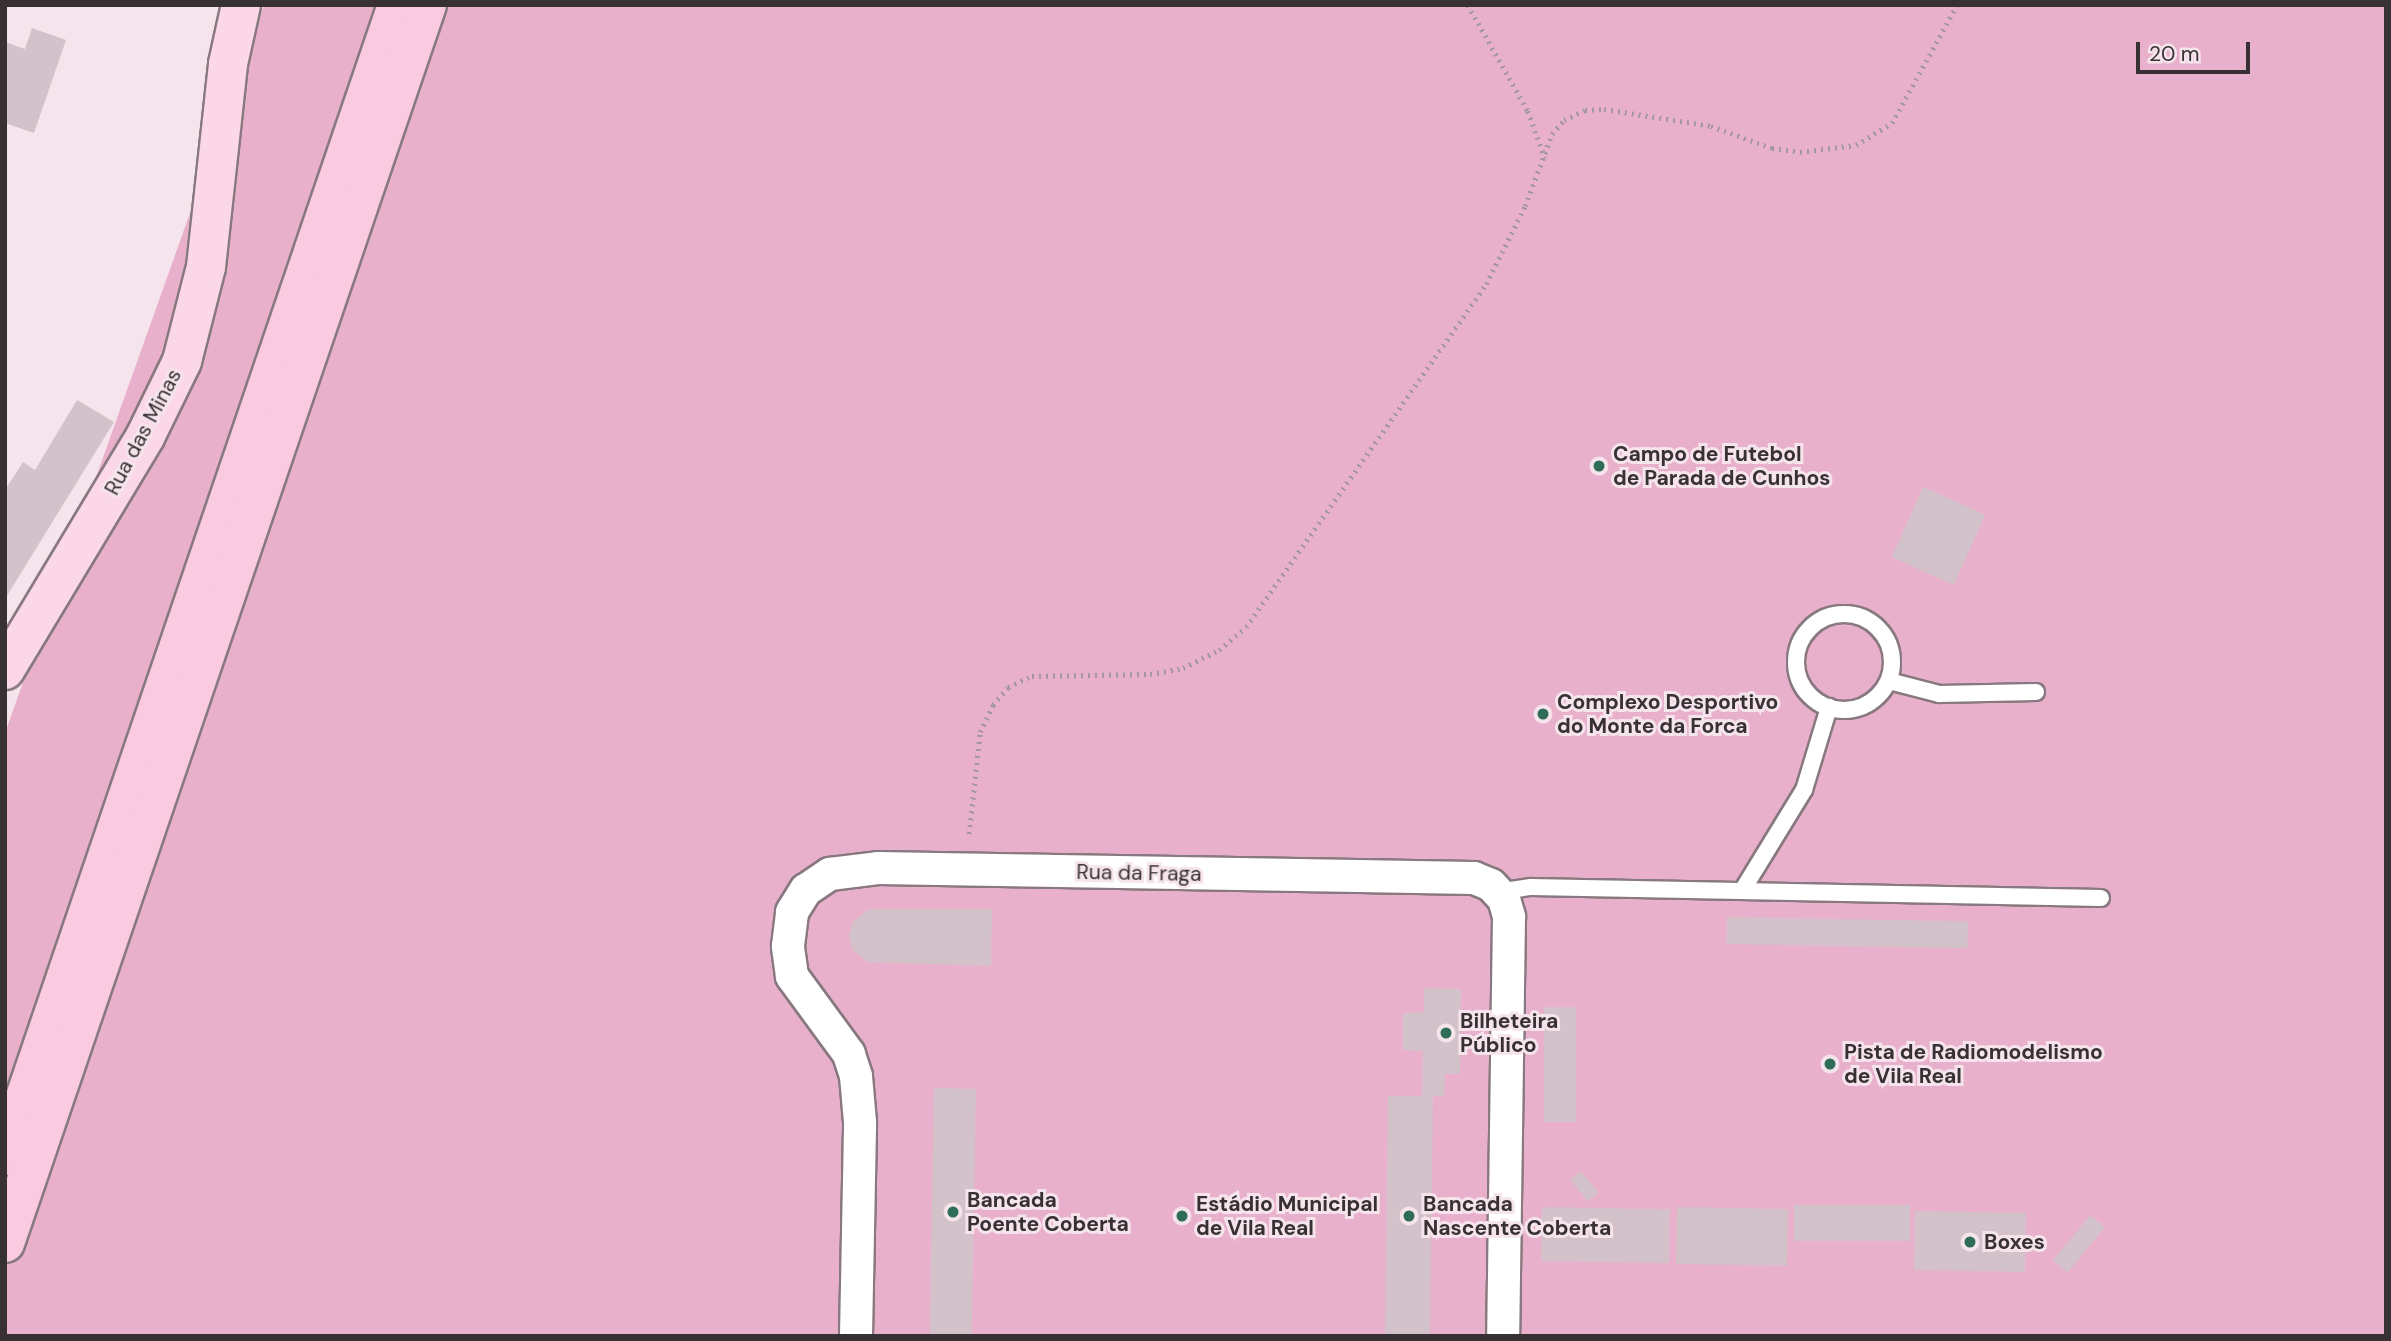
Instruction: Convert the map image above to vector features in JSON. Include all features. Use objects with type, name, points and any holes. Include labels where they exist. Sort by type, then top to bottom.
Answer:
[{"type":"highway","points":[[5,1156],[397,5]]},
{"type":"highway","points":[[5,1242],[427,5]]},
{"type":"main road","name":"Rua das Minas","points":[[5,670],[151,426],[181,361],[206,267],[230,44],[241,5]]},
{"type":"street","name":"Rua da Fraga","points":[[856,1336],[859,1093],[849,1054],[792,976],[788,946],[792,912],[818,881],[844,871],[965,870],[1474,878],[1498,892]]},
{"type":"street","points":[[1498,892],[1509,917],[1503,1336]]},
{"type":"lane","points":[[1831,615],[1861,617],[1880,630],[1891,650],[1889,681],[1869,704],[1853,710],[1829,708],[1808,694],[1796,665],[1805,633],[1831,615]]},
{"type":"lane","points":[[1889,681],[1939,694],[2036,692]]},
{"type":"lane","points":[[1742,891],[1804,790],[1829,708]]},
{"type":"lane","points":[[1498,892],[1531,887],[2101,898]]},
{"type":"path","points":[[1468,5],[1528,111],[1545,159]]},
{"type":"path","points":[[965,870],[980,732],[993,705],[1008,687],[1032,676],[1150,674],[1182,668],[1219,650],[1246,626],[1486,284],[1545,159],[1552,134],[1564,120],[1594,110],[1711,126],[1772,148],[1800,152],[1856,145],[1892,123],[1957,5]]},
{"type":"shaded area","points":[[264,5],[2386,5],[2386,1336],[5,1336],[5,733]]},
{"type":"building","points":[[32,28],[66,40],[34,133],[5,123],[5,42],[25,49]]},
{"type":"building","points":[[77,400],[114,422],[5,599],[5,490],[23,462],[35,470]]},
{"type":"building","points":[[1923,487],[1985,515],[1954,585],[1892,557]]},
{"type":"building","points":[[869,909],[992,909],[991,966],[868,962],[852,949],[849,935],[853,922]]},
{"type":"building","points":[[1727,917],[1968,921],[1967,948],[1727,944]]},
{"type":"building","name":"Bancada Nascente Coberta","points":[[1424,988],[1461,989],[1460,1074],[1445,1074],[1444,1096],[1433,1096],[1430,1336],[1385,1336],[1388,1096],[1422,1096],[1423,1051],[1403,1050],[1403,1013],[1424,1012]]},
{"type":"building","points":[[1544,1007],[1576,1007],[1576,1122],[1544,1122]]},
{"type":"building","name":"Bancada Poente Coberta","points":[[934,1088],[976,1089],[972,1336],[930,1336]]},
{"type":"building","points":[[1581,1171],[1599,1193],[1588,1202],[1570,1180]]},
{"type":"building","points":[[1794,1205],[1910,1205],[1910,1241],[1794,1241]]},
{"type":"building","points":[[1542,1207],[1670,1209],[1669,1263],[1541,1261]]},
{"type":"building","points":[[1677,1207],[1788,1209],[1787,1266],[1676,1264]]},
{"type":"building","name":"Boxes","points":[[1915,1211],[2026,1213],[2025,1272],[1914,1270]]},
{"type":"building","points":[[2090,1215],[2105,1227],[2068,1273],[2053,1261]]},
{"type":"place","name":"Campo de Futebol de Parada de Cunhos","points":[[1599,466]]},
{"type":"place","name":"Complexo Desportivo do Monte da Forca","points":[[1543,714]]},
{"type":"place","name":"Bilheteira Público","points":[[1446,1033]]},
{"type":"place","name":"Pista de Radiomodelismo de Vila Real","points":[[1830,1064]]},
{"type":"place","name":"Bancada Poente Coberta","points":[[953,1212]]},
{"type":"place","name":"Estádio Municipal de Vila Real","points":[[1182,1216]]},
{"type":"place","name":"Bancada Nascente Coberta","points":[[1409,1216]]},
{"type":"place","name":"Boxes","points":[[1970,1242]]}]
